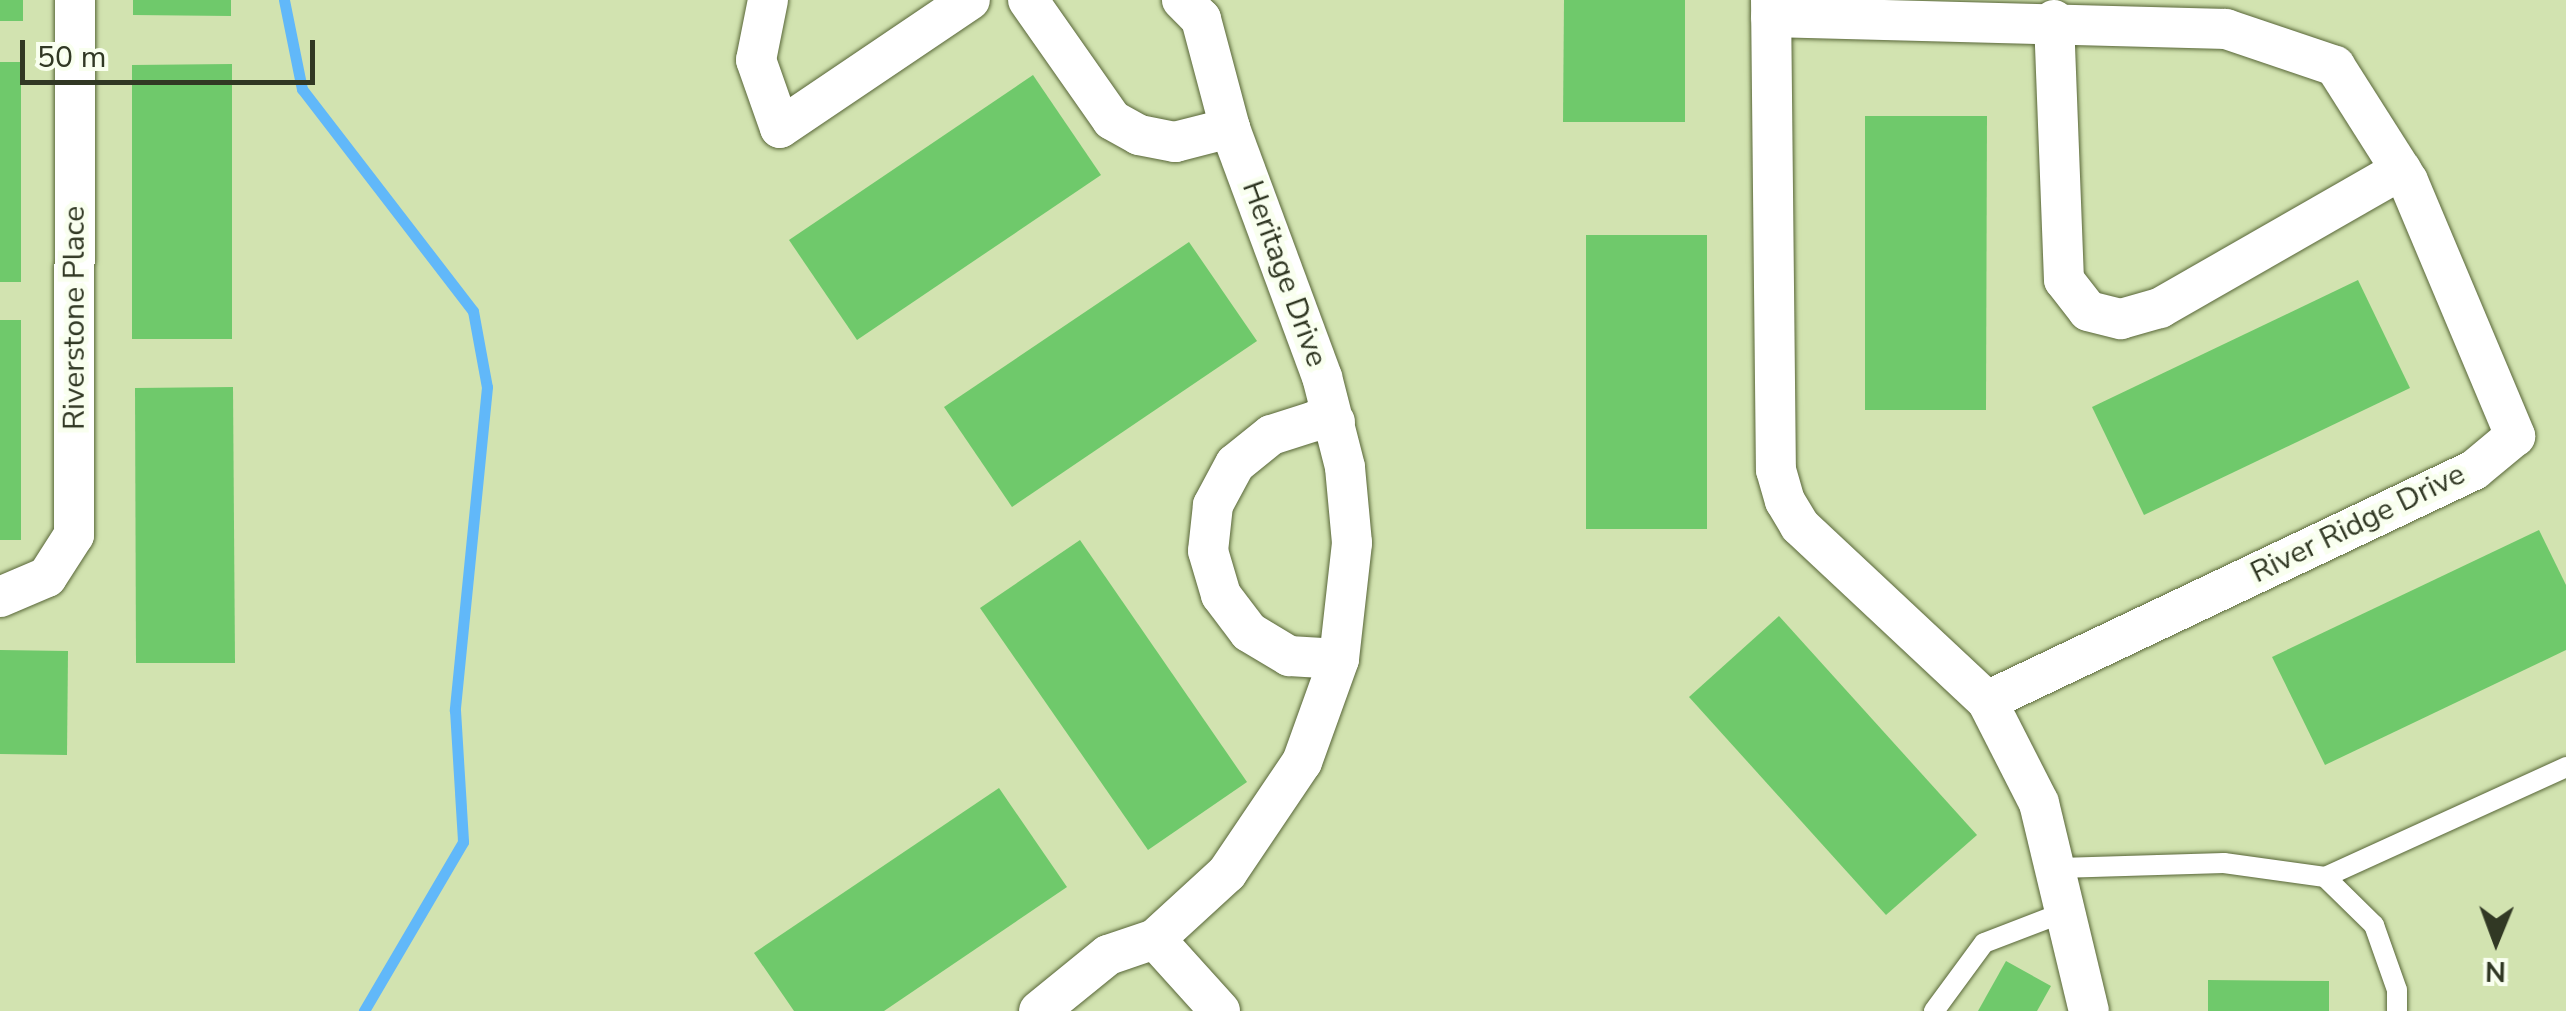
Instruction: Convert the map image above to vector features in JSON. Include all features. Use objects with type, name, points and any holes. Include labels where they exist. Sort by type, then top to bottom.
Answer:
[{"type":"street","name":"Riverstone Place","points":[[0,597],[46,577],[74,536],[75,0]]},
{"type":"street","points":[[768,0],[756,60],[780,128],[970,0]]},
{"type":"street","points":[[1028,0],[1112,120],[1175,142],[1230,128]]},
{"type":"street","name":"Heritage Drive","points":[[1044,1010],[1108,956],[1155,939],[1227,873],[1278,806],[1324,710],[1339,659],[1352,543],[1336,422],[1230,128],[1201,19],[1182,0]]},
{"type":"street","name":"River Ridge Drive","points":[[1987,701],[2474,470],[2515,436],[2401,170],[2335,66],[2226,30],[2054,20],[1971,9],[1771,8],[1776,470],[1785,501],[1800,526],[1987,701],[2039,803],[2058,868],[2062,913],[2089,1011]]},
{"type":"street","points":[[2054,20],[2064,280],[2088,311],[2121,319],[2160,308],[2401,170]]},
{"type":"street","points":[[1336,422],[1315,421],[1271,435],[1235,464],[1213,505],[1208,551],[1221,595],[1249,632],[1288,656],[1339,659]]},
{"type":"street","points":[[1155,939],[1220,1011]]},
{"type":"lane","points":[[2058,868],[2224,863],[2325,878],[2566,767]]},
{"type":"lane","points":[[2325,878],[2374,925],[2397,990],[2397,1011]]},
{"type":"lane","points":[[1934,1011],[1984,943],[2062,913]]},
{"type":"building","points":[[0,0],[23,0],[23,21],[0,21]]},
{"type":"building","points":[[133,0],[231,0],[231,16],[133,15]]},
{"type":"building","points":[[1564,0],[1685,0],[1685,122],[1563,122]]},
{"type":"building","points":[[0,62],[21,62],[21,282],[0,282]]},
{"type":"building","points":[[232,64],[232,339],[132,339],[132,65]]},
{"type":"building","points":[[1033,75],[1101,175],[857,340],[789,240]]},
{"type":"building","points":[[1865,116],[1987,116],[1986,410],[1865,410]]},
{"type":"building","points":[[1586,235],[1707,235],[1707,529],[1586,529]]},
{"type":"building","points":[[1189,242],[1257,341],[1012,507],[944,407]]},
{"type":"building","points":[[2358,280],[2410,388],[2144,515],[2092,407]]},
{"type":"building","points":[[0,320],[21,320],[21,540],[0,540]]},
{"type":"building","points":[[233,387],[235,663],[136,663],[135,388]]},
{"type":"building","points":[[2539,530],[2566,585],[2566,650],[2325,765],[2272,657]]},
{"type":"building","points":[[1080,540],[1247,782],[1148,850],[980,608]]},
{"type":"building","points":[[1779,616],[1977,835],[1886,915],[1689,697]]},
{"type":"building","points":[[0,650],[68,651],[67,755],[0,754]]},
{"type":"building","points":[[999,788],[1067,887],[884,1011],[794,1011],[754,953]]},
{"type":"building","points":[[2006,961],[2051,986],[2037,1011],[1978,1011]]},
{"type":"building","points":[[2208,980],[2329,981],[2329,1011],[2208,1011]]},
{"type":"waterway","points":[[284,0],[302,89],[473,311],[487,387],[455,710],[463,842],[364,1011]]}]
